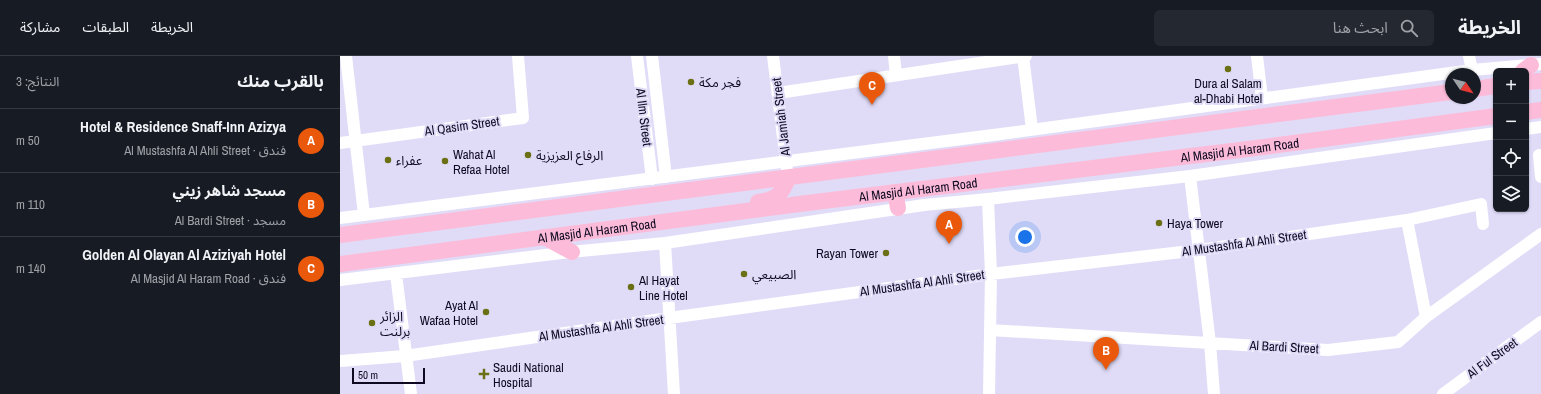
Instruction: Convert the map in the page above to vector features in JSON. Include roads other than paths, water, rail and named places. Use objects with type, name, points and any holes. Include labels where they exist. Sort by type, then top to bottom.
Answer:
[{"type":"main road","points":[[1529,82],[1541,80]]},
{"type":"main road","points":[[1481,88],[1493,86]]},
{"type":"main road","name":"Al Masjid Al Haram Road","points":[[340,235],[1445,93]]},
{"type":"main road","points":[[1529,112],[1541,110]]},
{"type":"main road","name":"Al Masjid Al Haram Road","points":[[340,264],[895,192],[1445,124],[1493,116]]},
{"type":"main road","points":[[652,223],[670,213],[770,200],[783,190],[788,178]]},
{"type":"main road","points":[[895,192],[898,208]]},
{"type":"main road","points":[[544,238],[572,252]]},
{"type":"street","points":[[346,56],[364,215]]},
{"type":"street","name":"Al Qasim Street","points":[[340,143],[524,118],[518,56]]},
{"type":"street","name":"Al Ilm Street","points":[[636,56],[652,179]]},
{"type":"street","name":"Al Ilm Street","points":[[652,56],[666,177]]},
{"type":"street","name":"Al Jamiah Street","points":[[773,56],[788,178]]},
{"type":"street","points":[[894,56],[896,75]]},
{"type":"street","points":[[1023,56],[1032,129]]},
{"type":"street","points":[[778,93],[1026,56]]},
{"type":"street","points":[[1257,56],[1262,98]]},
{"type":"street","points":[[1469,56],[1472,68]]},
{"type":"street","points":[[1481,70],[1532,67]]},
{"type":"street","points":[[340,218],[652,179],[786,160],[1001,134],[1445,74]]},
{"type":"street","points":[[1445,124],[1447,140]]},
{"type":"street","points":[[1529,129],[1541,127]]},
{"type":"street","points":[[340,280],[572,252],[665,243],[898,208],[1190,176],[1493,133]]},
{"type":"street","points":[[1001,134],[1003,150]]},
{"type":"street","points":[[1539,155],[1541,177]]},
{"type":"street","points":[[1190,176],[1210,343],[1214,394]]},
{"type":"street","points":[[988,199],[991,274],[989,394]]},
{"type":"street","name":"Al Mustashfa Al Ahli Street","points":[[340,361],[405,356],[991,274],[1199,250],[1407,220],[1481,204],[1483,224]]},
{"type":"street","points":[[1407,220],[1426,317]]},
{"type":"street","name":"Al Bardi Street","points":[[990,330],[1328,350],[1398,342],[1426,317],[1541,234]]},
{"type":"street","points":[[665,243],[674,394]]},
{"type":"street","points":[[396,274],[405,356],[411,394]]},
{"type":"street","name":"Al Ful Street","points":[[1443,394],[1541,322]]},
{"type":"place","name":"Dura al Salam al-Dhabi Hotel","points":[[1228,69]]},
{"type":"place","name":"فجر مكة","points":[[691,82]]},
{"type":"place","name":"Golden Al Olayan Al Aziziyah Hotel","points":[[872,105]]},
{"type":"place","name":"الرفاع العزيزية","points":[[528,155]]},
{"type":"place","name":"عفراء","points":[[388,160]]},
{"type":"place","name":"Wahat Al Refaa Hotel","points":[[445,161]]},
{"type":"place","name":"Haya Tower","points":[[1159,223]]},
{"type":"place","name":"Hotel & Residence Snaff-Inn Azizya","points":[[949,244]]},
{"type":"place","name":"Rayan Tower","points":[[886,253]]},
{"type":"place","name":"الصبيعي","points":[[744,274]]},
{"type":"place","name":"Al Hayat Line Hotel","points":[[631,287]]},
{"type":"place","name":"Ayat Al Wafaa Hotel","points":[[486,312]]},
{"type":"place","name":"الزائر برلنت","points":[[372,323]]},
{"type":"place","name":"مسجد شاهر زيني","points":[[1106,370]]},
{"type":"place","name":"Saudi National Hospital","points":[[484,374]]}]
